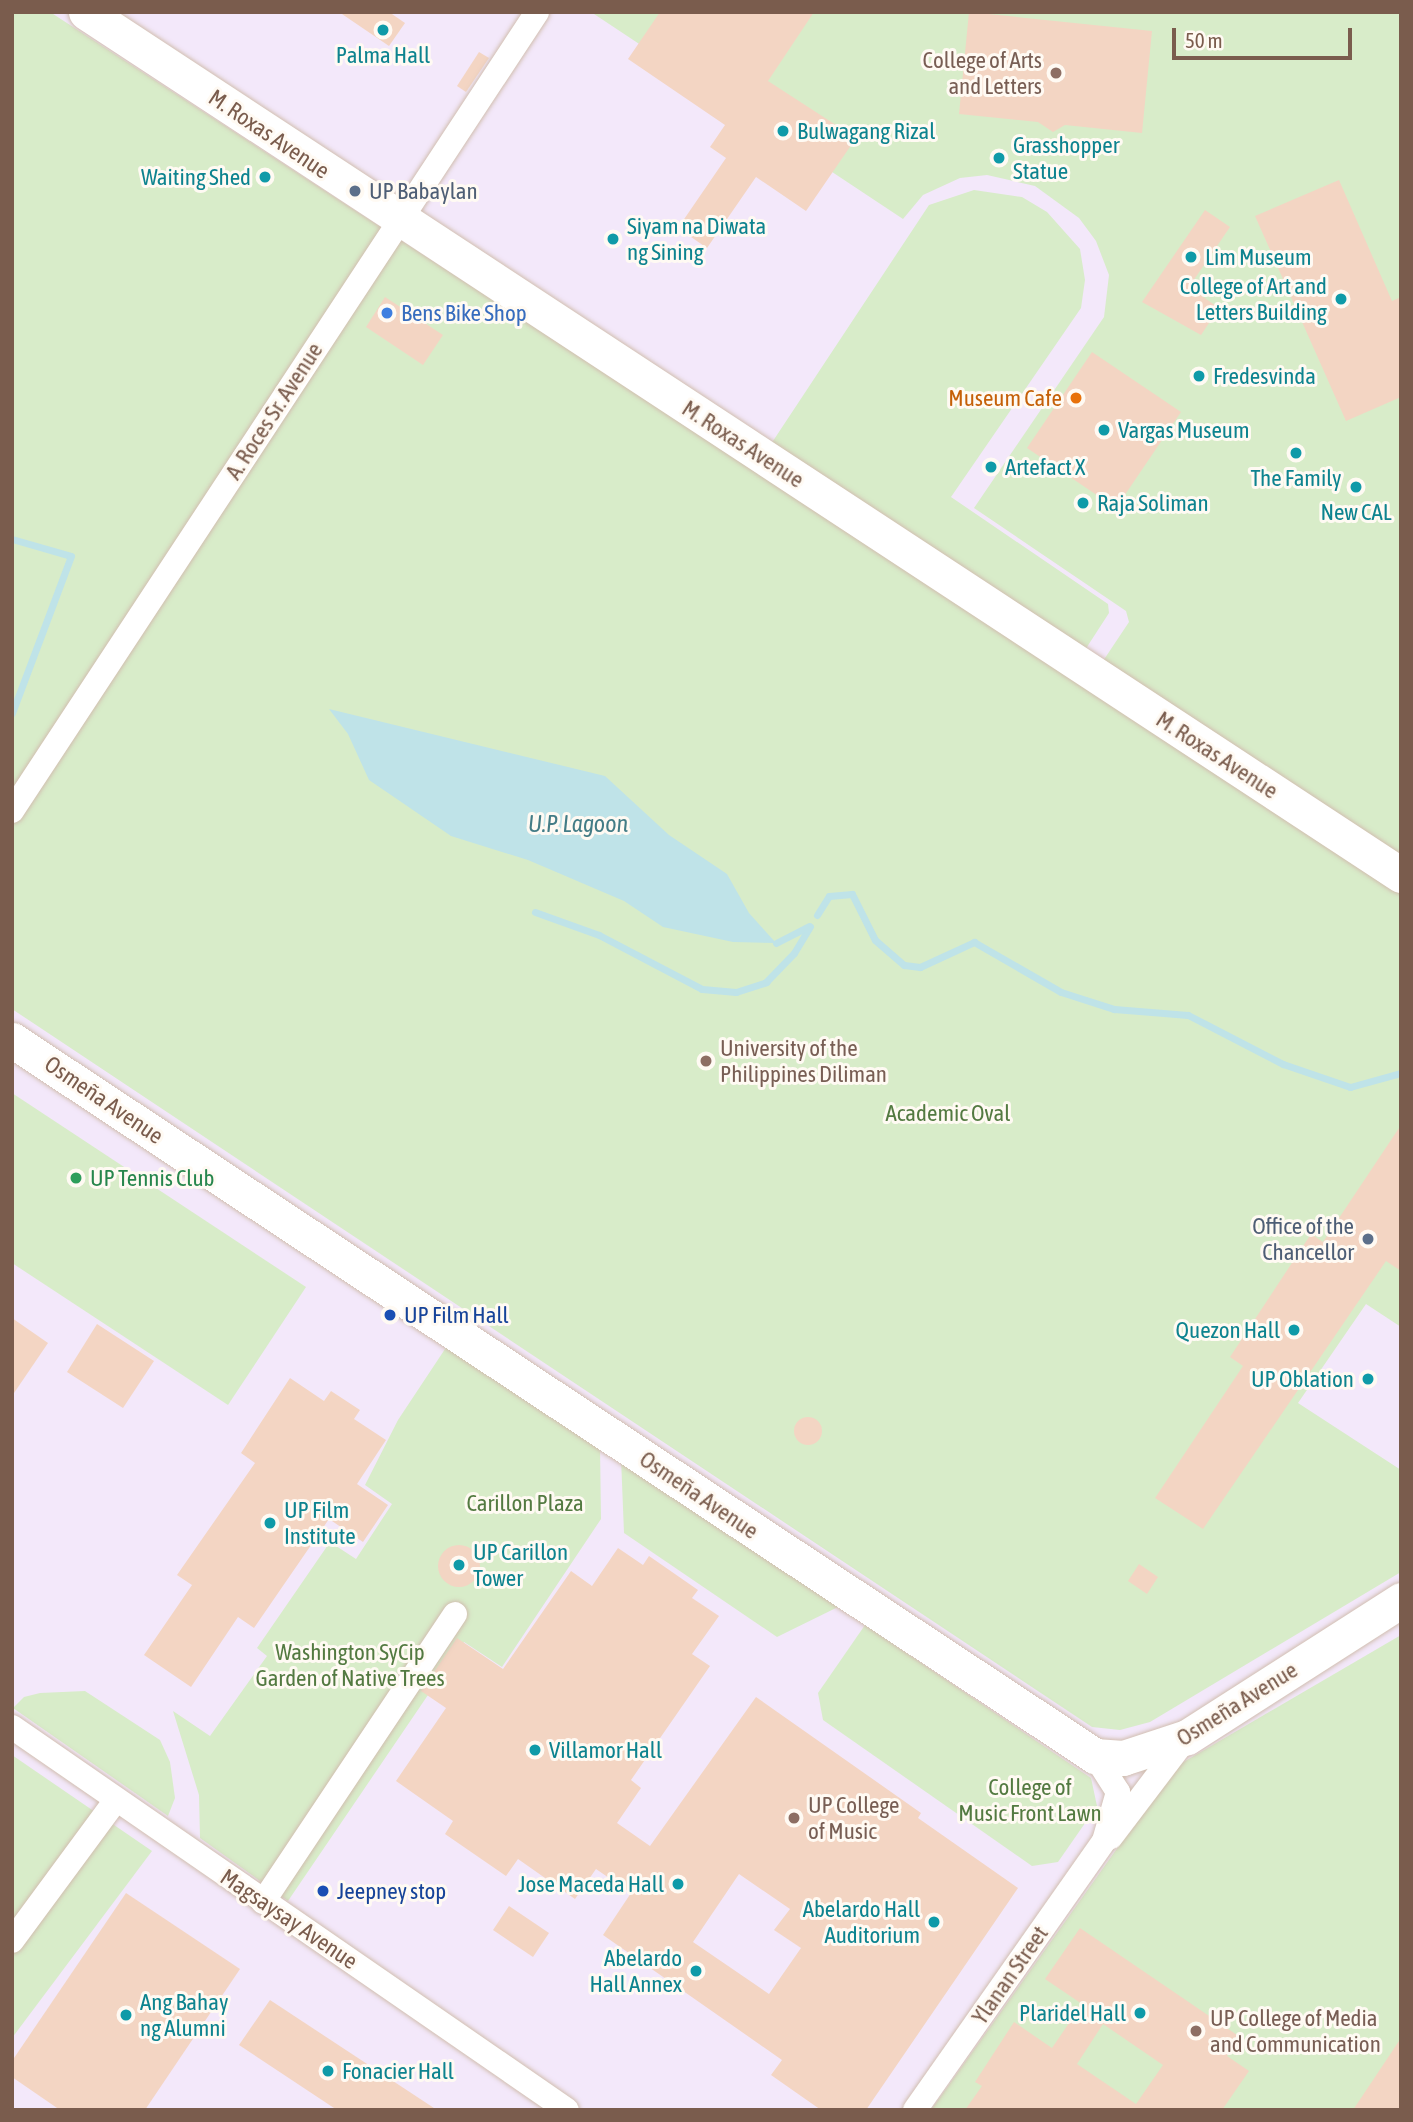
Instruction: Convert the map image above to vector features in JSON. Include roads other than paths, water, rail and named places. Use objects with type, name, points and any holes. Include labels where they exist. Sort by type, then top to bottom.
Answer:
[{"type":"street","name":"M. Roxas Avenue","points":[[86,12],[1401,875]]},
{"type":"street","name":"A. Roces Sr. Avenue","points":[[12,811],[537,12]]},
{"type":"street","name":"Osmeña Avenue","points":[[12,1040],[1095,1756],[1123,1758],[1187,1737],[1401,1600]]},
{"type":"street","points":[[263,1902],[455,1614]]},
{"type":"street","name":"Magsaysay Avenue","points":[[12,1727],[567,2110]]},
{"type":"street","name":"Ylanan Street","points":[[1104,1841],[1120,1832],[1187,1737]]},
{"type":"street","name":"Ylanan Street","points":[[915,2110],[1104,1841],[1118,1792],[1095,1756]]},
{"type":"street","points":[[12,1941],[116,1800]]},
{"type":"water","name":"U.P. Lagoon","points":[[329,709],[605,776],[669,835],[727,874],[749,913],[776,943],[733,942],[663,927],[624,901],[528,860],[451,836],[369,780],[348,734]]},
{"type":"waterway","points":[[12,539],[71,556],[12,713]]},
{"type":"waterway","points":[[817,915],[829,896],[852,894],[875,940],[904,965],[920,967],[974,942],[1061,992],[1114,1009],[1188,1015],[1283,1064],[1350,1087],[1401,1073]]},
{"type":"waterway","points":[[535,912],[599,935],[702,989],[736,992],[766,982],[794,953],[810,926]]},
{"type":"waterway","points":[[776,943],[809,926]]},
{"type":"place","name":"Palma Hall","points":[[383,30]]},
{"type":"place","name":"College of Arts and Letters","points":[[1056,73]]},
{"type":"place","name":"Bulwagang Rizal","points":[[783,131]]},
{"type":"place","name":"Grasshopper Statue","points":[[999,158]]},
{"type":"place","name":"Waiting Shed","points":[[265,177]]},
{"type":"place","name":"UP Babaylan","points":[[355,191]]},
{"type":"place","name":"Siyam na Diwata ng Sining","points":[[613,239]]},
{"type":"place","name":"Lim Museum","points":[[1191,257]]},
{"type":"place","name":"College of Art and Letters Building","points":[[1341,299]]},
{"type":"place","name":"Bens Bike Shop","points":[[387,313]]},
{"type":"place","name":"Fredesvinda","points":[[1199,376]]},
{"type":"place","name":"Museum Cafe","points":[[1076,398]]},
{"type":"place","name":"Vargas Museum","points":[[1104,430]]},
{"type":"place","name":"The Family","points":[[1296,453]]},
{"type":"place","name":"Artefact X","points":[[991,467]]},
{"type":"place","name":"New CAL","points":[[1356,487]]},
{"type":"place","name":"Raja Soliman","points":[[1083,503]]},
{"type":"place","name":"University of the Philippines Diliman","points":[[706,1061]]},
{"type":"place","name":"UP Tennis Club","points":[[76,1178]]},
{"type":"place","name":"Office of the Chancellor","points":[[1368,1239]]},
{"type":"place","name":"UP Film Hall","points":[[390,1315]]},
{"type":"place","name":"Quezon Hall","points":[[1294,1330]]},
{"type":"place","name":"UP Oblation","points":[[1368,1379]]},
{"type":"place","name":"UP Film Institute","points":[[270,1523]]},
{"type":"place","name":"UP Carillon Tower","points":[[459,1565]]},
{"type":"place","name":"Villamor Hall","points":[[535,1750]]},
{"type":"place","name":"UP College of Music","points":[[794,1818]]},
{"type":"place","name":"Jose Maceda Hall","points":[[678,1884]]},
{"type":"place","name":"Jeepney stop","points":[[323,1891]]},
{"type":"place","name":"Abelardo Hall Auditorium","points":[[934,1922]]},
{"type":"place","name":"Abelardo Hall Annex","points":[[696,1971]]},
{"type":"place","name":"Plaridel Hall","points":[[1140,2013]]},
{"type":"place","name":"Ang Bahay ng Alumni","points":[[126,2015]]},
{"type":"place","name":"UP College of Media and Communication","points":[[1196,2031]]},
{"type":"place","name":"Fonacier Hall","points":[[328,2071]]},
{"type":"park label","name":"Academic Oval","points":[[948,1113]]},
{"type":"park label","name":"Carillon Plaza","points":[[525,1503]]},
{"type":"park label","name":"Washington SyCip Garden of Native Trees","points":[[350,1665]]},
{"type":"park label","name":"College of Music Front Lawn","points":[[1030,1800]]}]
